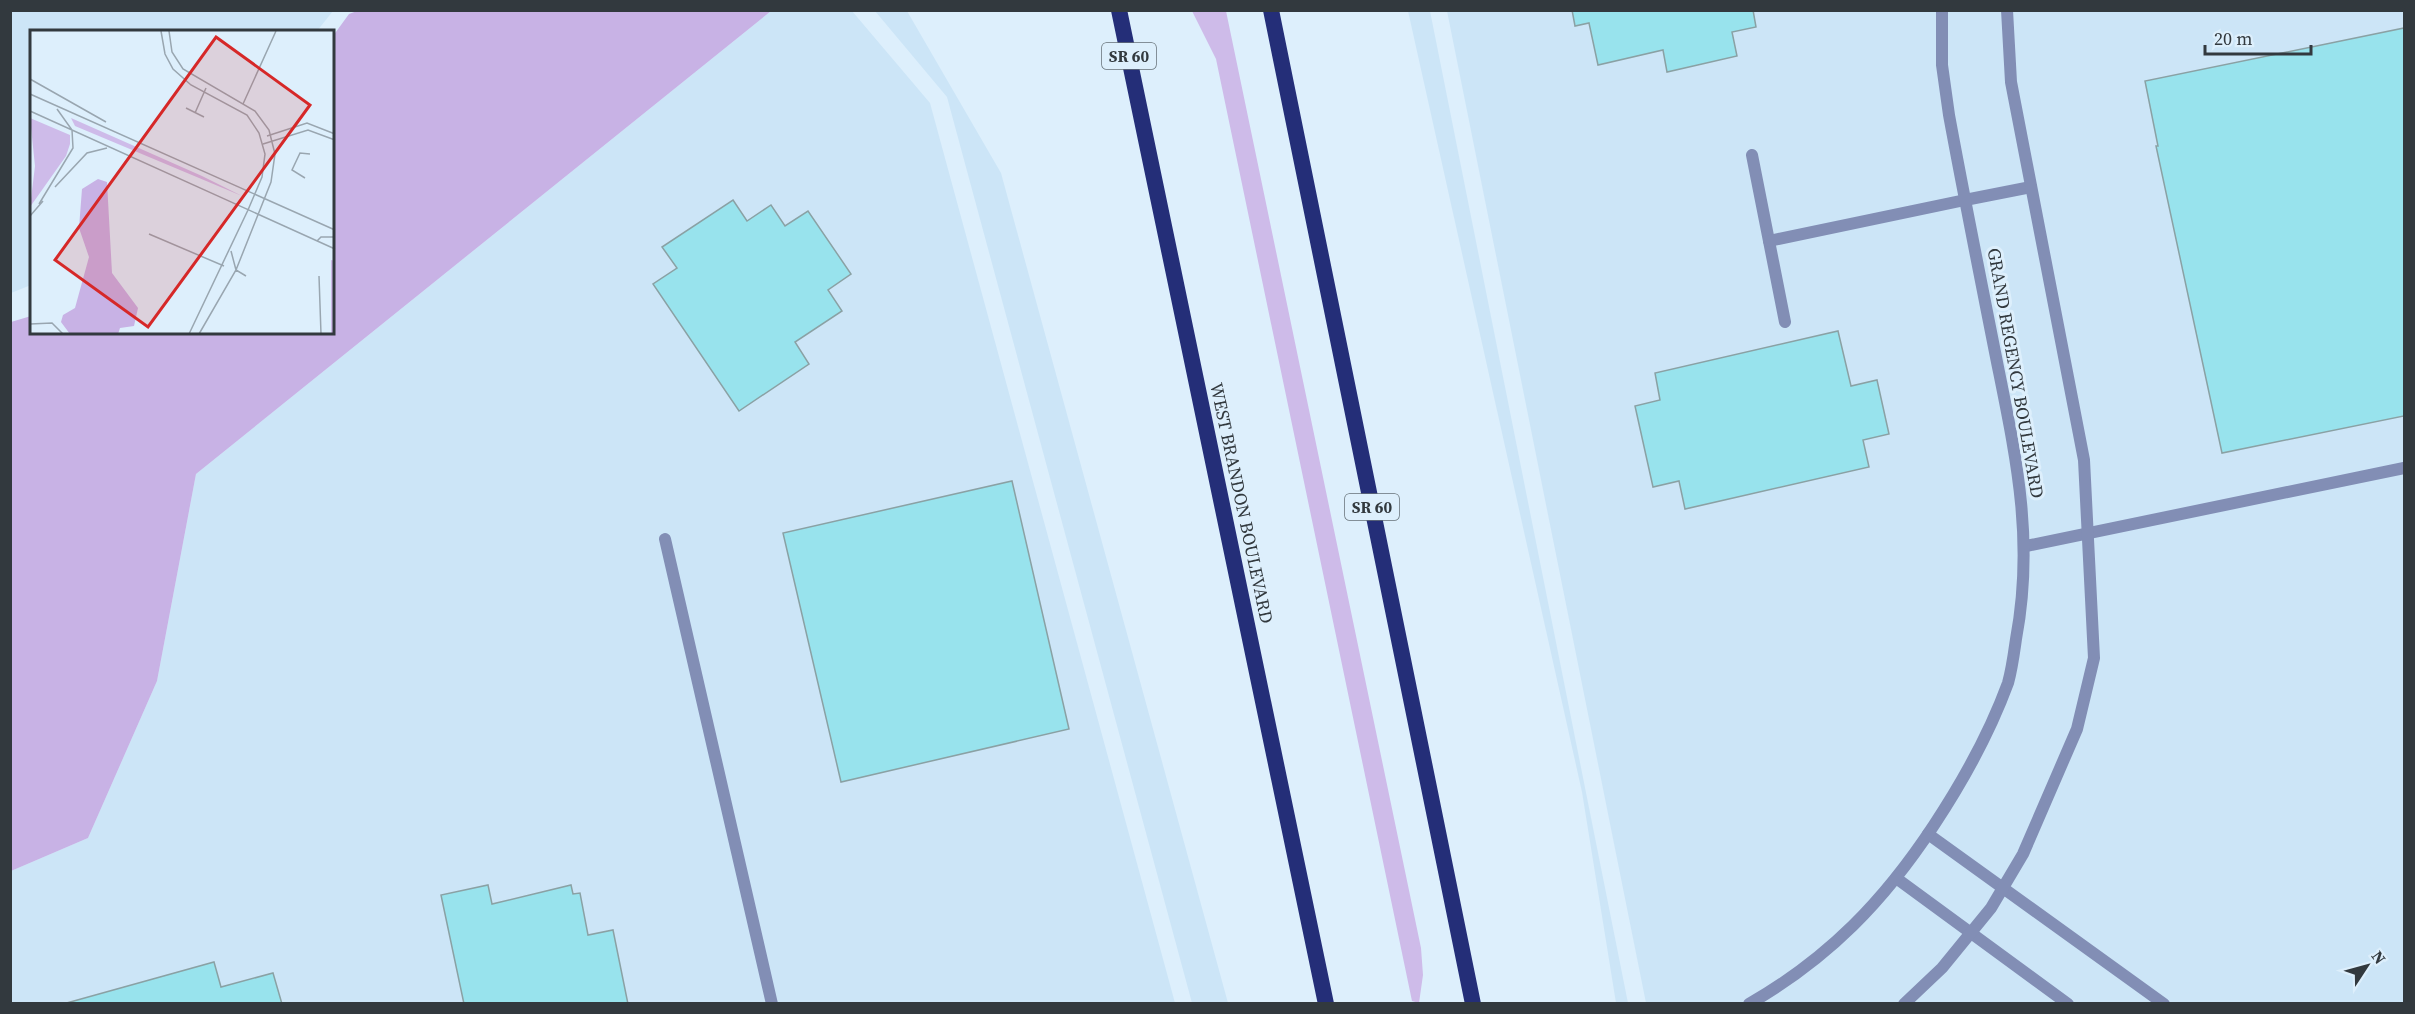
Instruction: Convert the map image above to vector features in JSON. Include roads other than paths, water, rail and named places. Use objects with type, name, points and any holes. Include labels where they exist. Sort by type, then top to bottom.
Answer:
[{"type":"highway","name":"WEST BRANDON BOULEVARD","points":[[1119,10],[1326,1004]]},
{"type":"highway","name":"SR 60","points":[[1271,10],[1473,1004]]},
{"type":"street","name":"GRAND REGENCY BOULEVARD","points":[[1749,1004],[1782,985],[1836,945],[1896,878],[1928,834],[1951,799],[1982,740],[2008,681],[2020,620],[2026,546],[2020,480],[1965,200],[1942,64],[1942,10]]},
{"type":"street","points":[[1904,1004],[1942,968],[1971,932],[2003,888],[2023,854],[2050,795],[2079,719],[2094,658],[2084,460],[2011,82],[2007,10]]},
{"type":"street","points":[[1752,154],[1785,322]]},
{"type":"street","points":[[1769,241],[2031,187]]},
{"type":"street","points":[[2026,546],[2404,468]]},
{"type":"street","points":[[664,539],[772,1004]]},
{"type":"street","points":[[1928,834],[2164,1004]]},
{"type":"street","points":[[1896,878],[2068,1004]]}]
